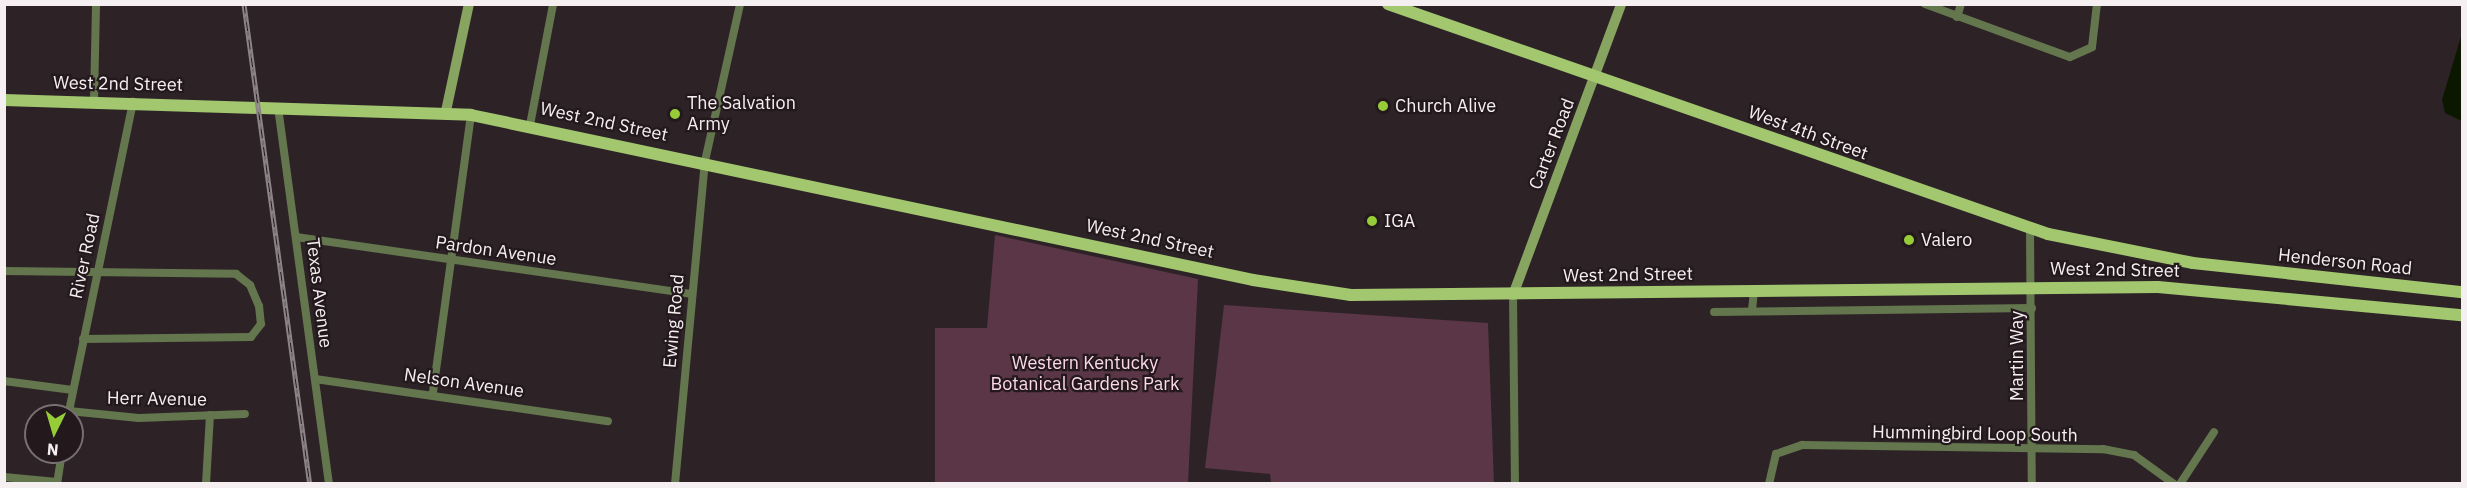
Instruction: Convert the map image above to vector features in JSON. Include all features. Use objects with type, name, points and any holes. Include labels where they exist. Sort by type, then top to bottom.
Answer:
[{"type":"main road","points":[[446,111],[469,4]]},
{"type":"main road","name":"West 4th Street","points":[[1388,4],[2030,229],[2144,256],[2224,267]]},
{"type":"main road","name":"Carter Road","points":[[1513,295],[1621,4]]},
{"type":"main road","name":"West 2nd Street","points":[[4,100],[446,111],[530,125],[705,161],[1301,289],[1377,296],[2158,287],[2299,298],[2463,315]]},
{"type":"main road","name":"Henderson Road","points":[[2224,267],[2463,292]]},
{"type":"street","points":[[94,101],[96,4]]},
{"type":"street","points":[[530,125],[553,4]]},
{"type":"street","name":"Ewing Road","points":[[675,483],[705,161],[740,4]]},
{"type":"street","points":[[1925,4],[2070,57],[2092,47],[2097,4]]},
{"type":"street","points":[[1957,17],[1961,4]]},
{"type":"street","name":"River Road","points":[[70,404],[133,102]]},
{"type":"street","name":"Texas Avenue","points":[[278,106],[329,483]]},
{"type":"street","points":[[433,392],[453,260],[471,115]]},
{"type":"street","name":"Martin Way","points":[[2030,229],[2032,483]]},
{"type":"street","name":"Pardon Avenue","points":[[296,237],[691,294]]},
{"type":"street","points":[[4,271],[236,274],[250,285],[259,306],[261,324],[251,337],[83,339]]},
{"type":"street","points":[[1752,310],[1754,292]]},
{"type":"street","points":[[1513,295],[1515,483]]},
{"type":"street","points":[[1714,312],[2032,308]]},
{"type":"street","name":"Nelson Avenue","points":[[315,379],[433,392],[608,421]]},
{"type":"street","points":[[4,381],[72,390]]},
{"type":"street","name":"Herr Avenue","points":[[84,415],[139,418],[245,414]]},
{"type":"street","points":[[206,483],[210,415]]},
{"type":"street","points":[[2180,483],[2214,432]]},
{"type":"street","name":"Hummingbird Loop South","points":[[1769,483],[1771,462],[1783,450],[1802,446],[2123,452],[2174,483]]},
{"type":"street","points":[[4,477],[57,483],[60,464]]},
{"type":"green space","name":"Western Kentucky Botanical Gardens Park","points":[[995,235],[1198,279],[1188,483],[935,483],[935,328],[987,328]]},
{"type":"green space","points":[[1224,305],[1488,323],[1494,483],[1271,483],[1270,474],[1205,468]]},
{"type":"shaded area","points":[[2462,33],[2462,121],[2445,113],[2442,100]]},
{"type":"railway","points":[[244,4],[310,484]]},
{"type":"place","name":"Church Alive","points":[[1383,106]]},
{"type":"place","name":"The Salvation Army","points":[[675,114]]},
{"type":"place","name":"IGA","points":[[1372,221]]},
{"type":"place","name":"Valero","points":[[1909,240]]}]
